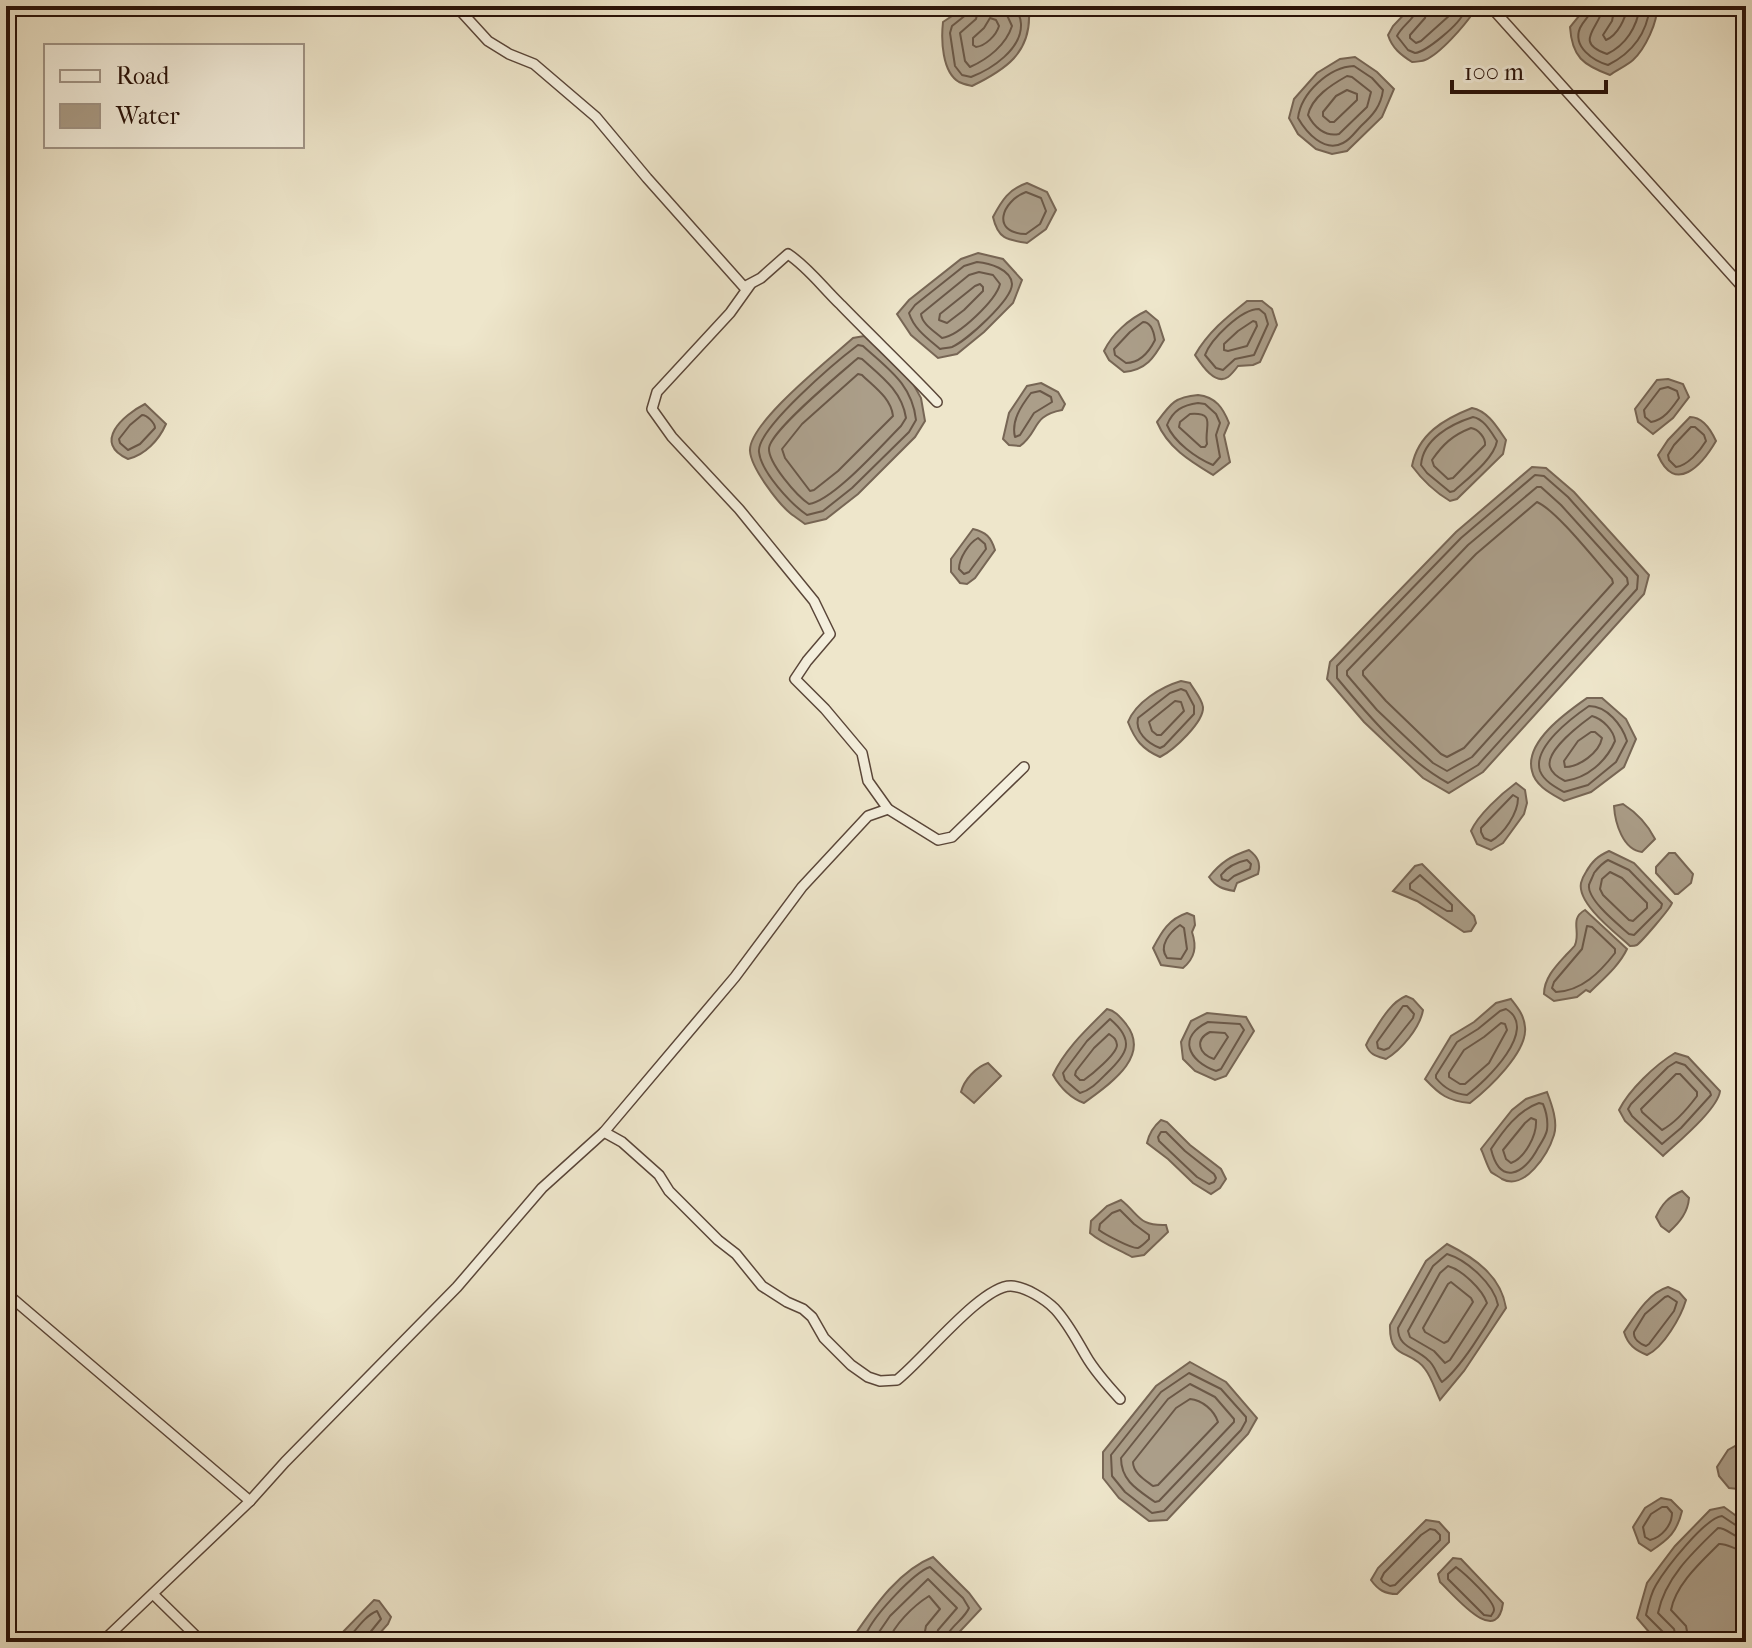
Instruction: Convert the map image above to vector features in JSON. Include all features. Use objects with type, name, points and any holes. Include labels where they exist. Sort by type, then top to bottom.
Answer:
[{"type":"street","points":[[456,6],[488,41],[534,64],[596,117],[729,272],[744,287],[750,285]]},
{"type":"street","points":[[1490,6],[1746,291]]},
{"type":"street","points":[[937,402],[802,263],[788,254],[750,285],[730,313],[657,392],[652,409],[672,437],[739,509],[814,601],[830,634],[795,679],[862,753],[868,781],[888,809],[938,840],[952,837],[1024,767]]},
{"type":"street","points":[[102,1642],[250,1501],[457,1287],[542,1188],[604,1132],[735,977],[802,887],[868,816],[888,809]]},
{"type":"street","points":[[604,1132],[622,1142],[659,1175],[669,1191],[736,1254],[762,1286],[803,1309],[812,1317],[831,1347],[868,1377],[880,1381],[897,1380],[961,1317],[990,1293],[1010,1286],[1030,1292],[1053,1307],[1087,1358],[1120,1399]]},
{"type":"street","points":[[6,1293],[250,1501]]},
{"type":"street","points":[[153,1594],[202,1642]]},
{"type":"water","points":[[967,6],[1020,6],[1029,13],[1026,39],[1014,58],[972,86],[953,77],[943,46],[943,22]]},
{"type":"water","points":[[1412,6],[1471,6],[1473,13],[1438,52],[1425,60],[1412,62],[1397,51],[1388,35]]},
{"type":"water","points":[[1587,6],[1657,6],[1653,27],[1642,49],[1633,60],[1610,75],[1586,63],[1573,46],[1570,27]]},
{"type":"water","points":[[1355,57],[1394,89],[1382,117],[1347,151],[1332,154],[1316,149],[1298,134],[1289,118],[1294,99],[1317,73],[1340,59]]},
{"type":"water","points":[[1027,183],[1047,192],[1056,210],[1046,229],[1027,243],[1004,237],[993,217],[1015,188]]},
{"type":"water","points":[[978,253],[1003,259],[1022,280],[1013,303],[984,332],[957,354],[938,358],[911,335],[897,314],[909,300],[961,259]]},
{"type":"water","points":[[1247,301],[1262,301],[1272,309],[1277,325],[1260,362],[1238,366],[1228,377],[1218,379],[1195,355],[1212,332]]},
{"type":"water","points":[[1146,311],[1158,321],[1164,340],[1148,362],[1138,369],[1124,372],[1109,360],[1104,351],[1122,328]]},
{"type":"water","points":[[864,336],[911,380],[921,398],[925,421],[915,437],[858,494],[826,519],[805,524],[785,508],[760,475],[750,451],[753,439],[762,424],[792,392],[853,338]]},
{"type":"water","points":[[1668,379],[1683,384],[1689,397],[1673,418],[1653,434],[1638,422],[1635,409],[1657,380]]},
{"type":"water","points":[[1041,383],[1058,392],[1065,404],[1062,410],[1040,420],[1020,446],[1009,445],[1003,439],[1009,413],[1027,386]]},
{"type":"water","points":[[1198,395],[1218,404],[1229,423],[1224,435],[1230,462],[1213,475],[1173,447],[1157,422],[1174,402]]},
{"type":"water","points":[[145,404],[166,424],[151,446],[128,459],[117,452],[112,445],[112,437],[120,422]]},
{"type":"water","points":[[1472,408],[1496,425],[1506,440],[1503,454],[1457,499],[1450,501],[1420,477],[1412,466],[1426,436],[1452,417]]},
{"type":"water","points":[[1690,417],[1703,422],[1716,441],[1696,467],[1680,474],[1672,473],[1658,455]]},
{"type":"water","points":[[1532,467],[1546,468],[1574,492],[1649,575],[1644,594],[1483,772],[1449,793],[1423,778],[1364,722],[1327,679],[1330,662],[1456,532]]},
{"type":"water","points":[[973,529],[987,536],[995,550],[975,578],[967,584],[960,583],[951,572],[951,559]]},
{"type":"water","points":[[1181,681],[1190,683],[1198,695],[1202,713],[1187,735],[1160,757],[1140,743],[1128,722],[1150,696]]},
{"type":"water","points":[[1587,698],[1602,698],[1626,719],[1636,739],[1624,767],[1591,792],[1564,801],[1537,781],[1531,760],[1534,749],[1549,729]]},
{"type":"water","points":[[1516,783],[1525,790],[1527,803],[1524,814],[1503,843],[1491,850],[1477,844],[1471,831],[1474,825],[1490,805]]},
{"type":"water","points":[[1623,804],[1641,819],[1655,839],[1642,852],[1625,841],[1618,827],[1614,806]]},
{"type":"water","points":[[1249,850],[1258,860],[1258,874],[1237,883],[1234,891],[1220,887],[1209,877],[1227,860]]},
{"type":"water","points":[[1609,851],[1634,863],[1672,903],[1635,946],[1630,946],[1599,918],[1581,891],[1581,882],[1588,868]]},
{"type":"water","points":[[1669,853],[1675,853],[1693,874],[1691,883],[1678,894],[1656,873],[1656,867]]},
{"type":"water","points":[[1422,864],[1474,916],[1476,923],[1471,931],[1464,932],[1417,901],[1393,891],[1415,866]]},
{"type":"water","points":[[1585,910],[1627,949],[1615,967],[1590,992],[1586,990],[1577,997],[1554,1001],[1544,994],[1546,983],[1575,946],[1576,921]]},
{"type":"water","points":[[1187,913],[1194,916],[1192,932],[1195,947],[1192,956],[1183,968],[1161,965],[1153,948],[1167,926]]},
{"type":"water","points":[[1406,996],[1423,1010],[1418,1024],[1392,1055],[1386,1059],[1374,1055],[1366,1045],[1369,1039],[1389,1009]]},
{"type":"water","points":[[1511,999],[1522,1015],[1525,1027],[1524,1037],[1514,1058],[1470,1103],[1450,1099],[1440,1093],[1425,1079],[1451,1036],[1496,1003]]},
{"type":"water","points":[[1107,1009],[1126,1024],[1133,1036],[1134,1048],[1124,1069],[1115,1079],[1084,1103],[1066,1092],[1053,1075],[1070,1048]]},
{"type":"water","points":[[1207,1013],[1246,1017],[1254,1031],[1226,1076],[1215,1080],[1195,1071],[1183,1059],[1181,1042],[1191,1021]]},
{"type":"water","points":[[1675,1053],[1688,1057],[1720,1091],[1705,1116],[1663,1156],[1625,1121],[1619,1110],[1643,1078]]},
{"type":"water","points":[[988,1063],[1001,1076],[974,1103],[961,1092],[975,1071]]},
{"type":"water","points":[[1547,1092],[1555,1125],[1547,1152],[1534,1169],[1519,1180],[1502,1179],[1491,1172],[1481,1149],[1512,1110],[1526,1099]]},
{"type":"water","points":[[1161,1120],[1221,1169],[1226,1179],[1220,1188],[1211,1194],[1193,1183],[1147,1143],[1152,1130]]},
{"type":"water","points":[[1682,1191],[1689,1198],[1687,1208],[1669,1232],[1656,1217],[1666,1201]]},
{"type":"water","points":[[1121,1200],[1144,1221],[1166,1225],[1168,1232],[1144,1255],[1132,1257],[1090,1233],[1091,1221],[1107,1206]]},
{"type":"water","points":[[1447,1244],[1467,1255],[1493,1277],[1506,1308],[1464,1371],[1440,1400],[1425,1369],[1393,1344],[1390,1325],[1426,1261]]},
{"type":"water","points":[[1668,1287],[1686,1300],[1671,1331],[1647,1355],[1632,1346],[1624,1332],[1648,1300]]},
{"type":"water","points":[[1190,1362],[1226,1382],[1257,1418],[1248,1434],[1167,1520],[1149,1521],[1119,1498],[1103,1478],[1103,1452],[1156,1386]]},
{"type":"water","points":[[1746,1440],[1746,1482],[1738,1489],[1729,1488],[1719,1476],[1717,1467],[1728,1450]]},
{"type":"water","points":[[1661,1498],[1671,1500],[1682,1511],[1671,1534],[1651,1551],[1639,1543],[1633,1527],[1645,1508]]},
{"type":"water","points":[[1724,1507],[1746,1523],[1746,1634],[1737,1642],[1663,1642],[1637,1618],[1647,1583],[1675,1546],[1710,1510]]},
{"type":"water","points":[[1426,1520],[1439,1522],[1449,1533],[1449,1542],[1397,1594],[1379,1589],[1371,1580],[1378,1568]]},
{"type":"water","points":[[933,1557],[981,1609],[950,1642],[861,1642],[856,1633],[880,1600],[910,1570]]},
{"type":"water","points":[[1453,1558],[1461,1559],[1503,1603],[1499,1616],[1493,1621],[1475,1615],[1440,1582],[1438,1574]]},
{"type":"water","points":[[374,1600],[379,1601],[391,1617],[372,1642],[329,1642],[340,1635]]}]
